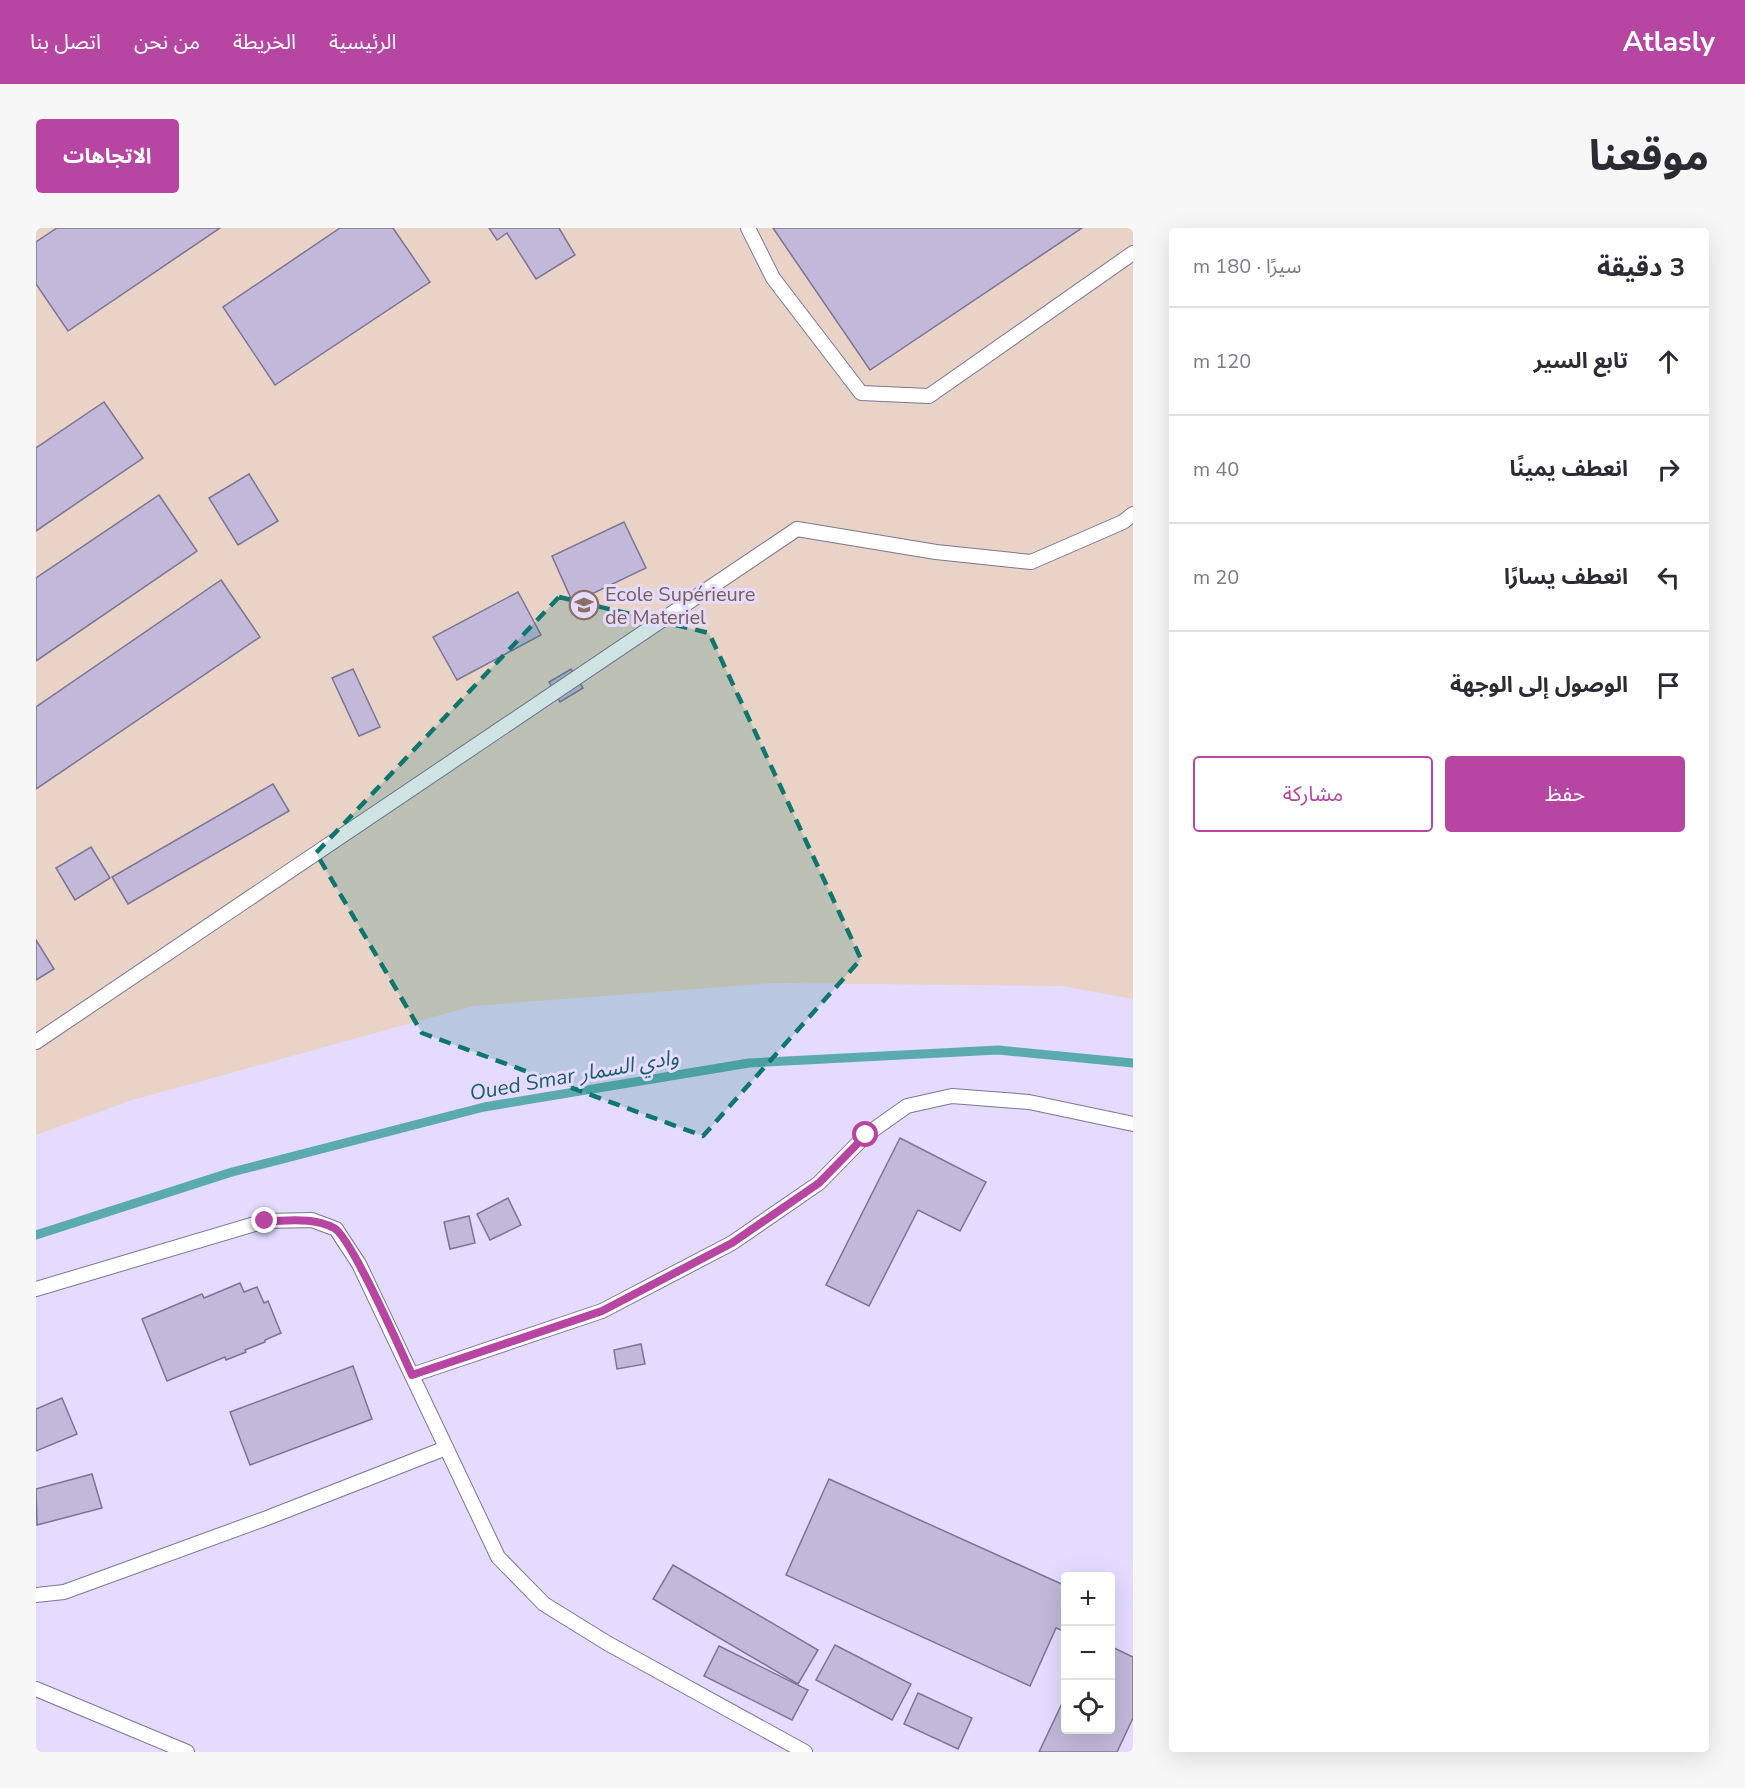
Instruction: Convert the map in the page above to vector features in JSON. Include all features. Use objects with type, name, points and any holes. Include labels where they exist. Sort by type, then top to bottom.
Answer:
[{"type":"lane","points":[[748,228],[772,278],[861,393],[929,396],[1133,253]]},
{"type":"lane","points":[[36,1042],[797,529],[936,552],[1031,562],[1124,522],[1133,514]]},
{"type":"lane","points":[[412,1375],[602,1311],[732,1243],[819,1183],[866,1135],[907,1106],[952,1095],[1029,1102],[1133,1124]]},
{"type":"lane","points":[[36,1289],[265,1221],[312,1220],[336,1229],[359,1264],[498,1557],[544,1604],[607,1643],[806,1752]]},
{"type":"lane","points":[[36,1595],[64,1592],[267,1518],[446,1448]]},
{"type":"lane","points":[[36,1689],[187,1752]]},
{"type":"highlighted area","points":[[559,597],[709,633],[861,959],[703,1136],[422,1033],[316,853]]},
{"type":"shaded area","name":"Ecole Supérieure de Materiel","points":[[36,228],[1133,228],[1133,999],[1062,986],[773,983],[473,1006],[129,1101],[36,1135]]},
{"type":"building","points":[[57,228],[220,228],[68,331],[36,284],[36,242]]},
{"type":"building","points":[[340,228],[393,228],[430,282],[275,385],[223,307]]},
{"type":"building","points":[[489,228],[559,228],[575,255],[536,279],[507,233],[497,240]]},
{"type":"building","points":[[773,228],[1082,228],[870,370]]},
{"type":"building","points":[[104,402],[143,458],[36,531],[36,448]]},
{"type":"building","points":[[249,474],[278,521],[238,545],[209,498]]},
{"type":"building","points":[[159,495],[197,551],[36,661],[36,578]]},
{"type":"building","points":[[624,522],[646,568],[573,603],[552,556]]},
{"type":"building","points":[[221,580],[260,637],[36,789],[36,707]]},
{"type":"building","points":[[518,592],[541,635],[457,680],[433,637]]},
{"type":"building","points":[[353,669],[380,727],[359,736],[332,678]]},
{"type":"building","points":[[571,669],[583,688],[560,702],[549,682]]},
{"type":"building","points":[[273,784],[289,811],[128,904],[112,877]]},
{"type":"building","points":[[91,847],[110,878],[75,900],[56,868]]},
{"type":"building","points":[[36,940],[54,969],[36,980]]},
{"type":"building","points":[[900,1138],[986,1182],[960,1231],[918,1210],[869,1306],[826,1285]]},
{"type":"building","points":[[508,1198],[521,1225],[490,1240],[477,1214]]},
{"type":"building","points":[[469,1216],[475,1243],[450,1249],[444,1222]]},
{"type":"building","points":[[240,1283],[244,1292],[257,1287],[264,1303],[268,1301],[281,1333],[245,1350],[246,1352],[226,1360],[225,1357],[167,1381],[142,1319],[202,1294],[204,1298]]},
{"type":"building","points":[[641,1344],[645,1364],[617,1369],[614,1350]]},
{"type":"building","points":[[353,1366],[372,1419],[250,1465],[230,1412]]},
{"type":"building","points":[[62,1398],[77,1434],[36,1451],[36,1409]]},
{"type":"building","points":[[92,1474],[102,1508],[37,1525],[36,1489]]},
{"type":"building","points":[[829,1479],[1061,1584],[1061,1630],[1056,1628],[1030,1686],[786,1575]]},
{"type":"building","points":[[673,1565],[818,1650],[798,1684],[653,1599]]},
{"type":"building","points":[[835,1645],[911,1684],[892,1720],[816,1680]]},
{"type":"building","points":[[719,1646],[808,1690],[792,1720],[704,1676]]},
{"type":"building","points":[[1115,1648],[1133,1657],[1133,1718],[1117,1752],[1039,1752],[1061,1706],[1061,1734],[1115,1734]]},
{"type":"building","points":[[918,1693],[972,1718],[958,1749],[904,1724]]},
{"type":"waterway","name":"Oued Smar وادي السمار","points":[[36,1235],[232,1172],[484,1107],[749,1063],[998,1050],[1133,1063]]},
{"type":"place","name":"Ecole Supérieure de Materiel","points":[[584,605]]},
{"type":"route","points":[[265,1221],[312,1220],[336,1229],[359,1264],[412,1375],[602,1311],[732,1243],[819,1183],[866,1135]]}]
